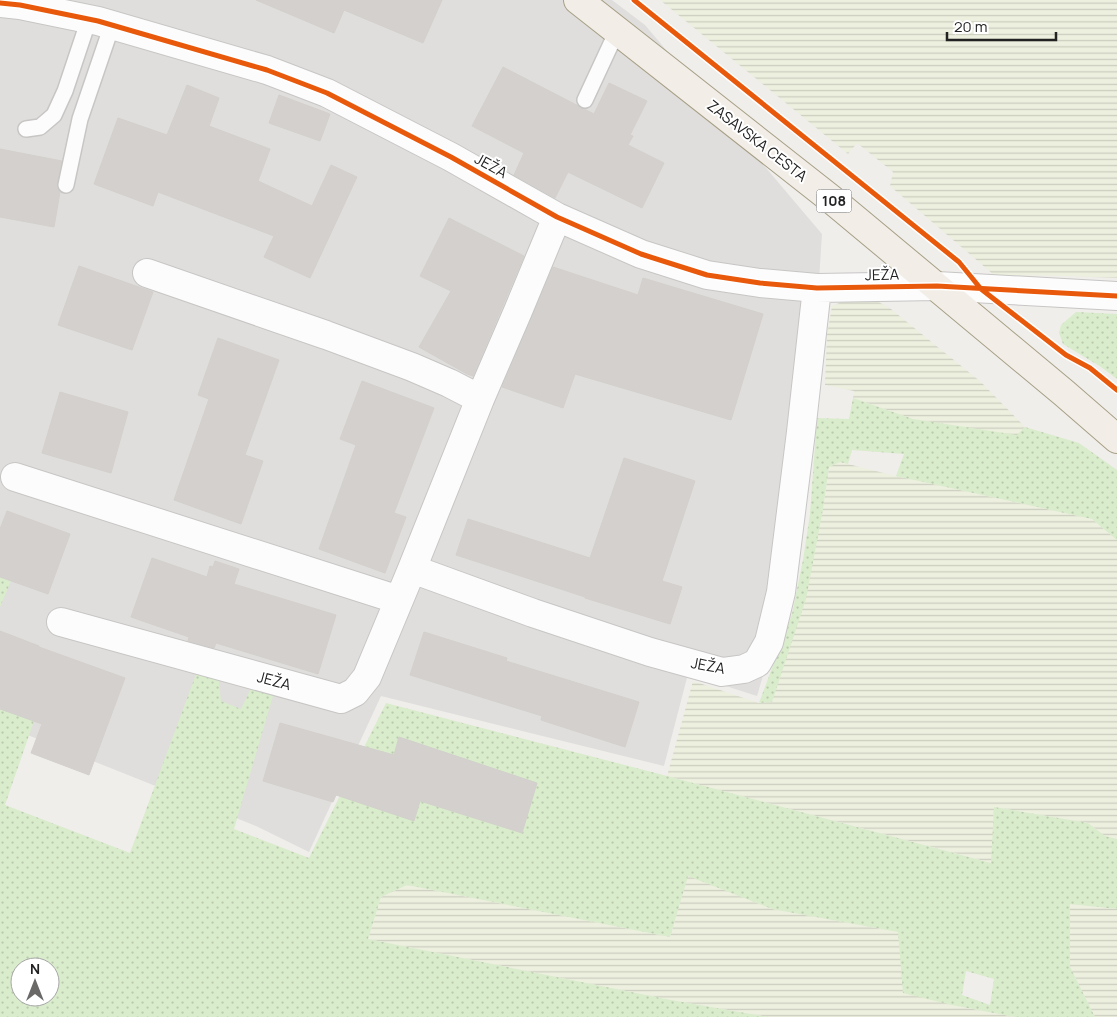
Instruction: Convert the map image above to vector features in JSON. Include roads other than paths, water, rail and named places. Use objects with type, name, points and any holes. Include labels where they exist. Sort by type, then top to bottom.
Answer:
[{"type":"main road","name":"ZASAVSKA CESTA","points":[[578,0],[831,199],[1117,439]]},
{"type":"street","name":"JEŽA","points":[[0,3],[20,5],[100,22],[267,70],[327,94],[451,157],[557,217],[641,254],[707,275],[760,283],[817,288],[937,286],[1117,296]]},
{"type":"street","name":"JEŽA","points":[[61,622],[341,699],[355,692],[367,677],[480,399],[557,217]]},
{"type":"street","points":[[147,273],[412,367],[480,399]]},
{"type":"street","name":"JEŽA","points":[[412,569],[533,613],[650,652],[722,672],[744,670],[757,663],[769,642],[781,592],[817,288]]},
{"type":"street","points":[[15,477],[398,600]]},
{"type":"lane","points":[[26,129],[40,128],[54,115],[100,22]]},
{"type":"lane","points":[[66,185],[100,22]]},
{"type":"lane","points":[[585,100],[617,31]]}]
